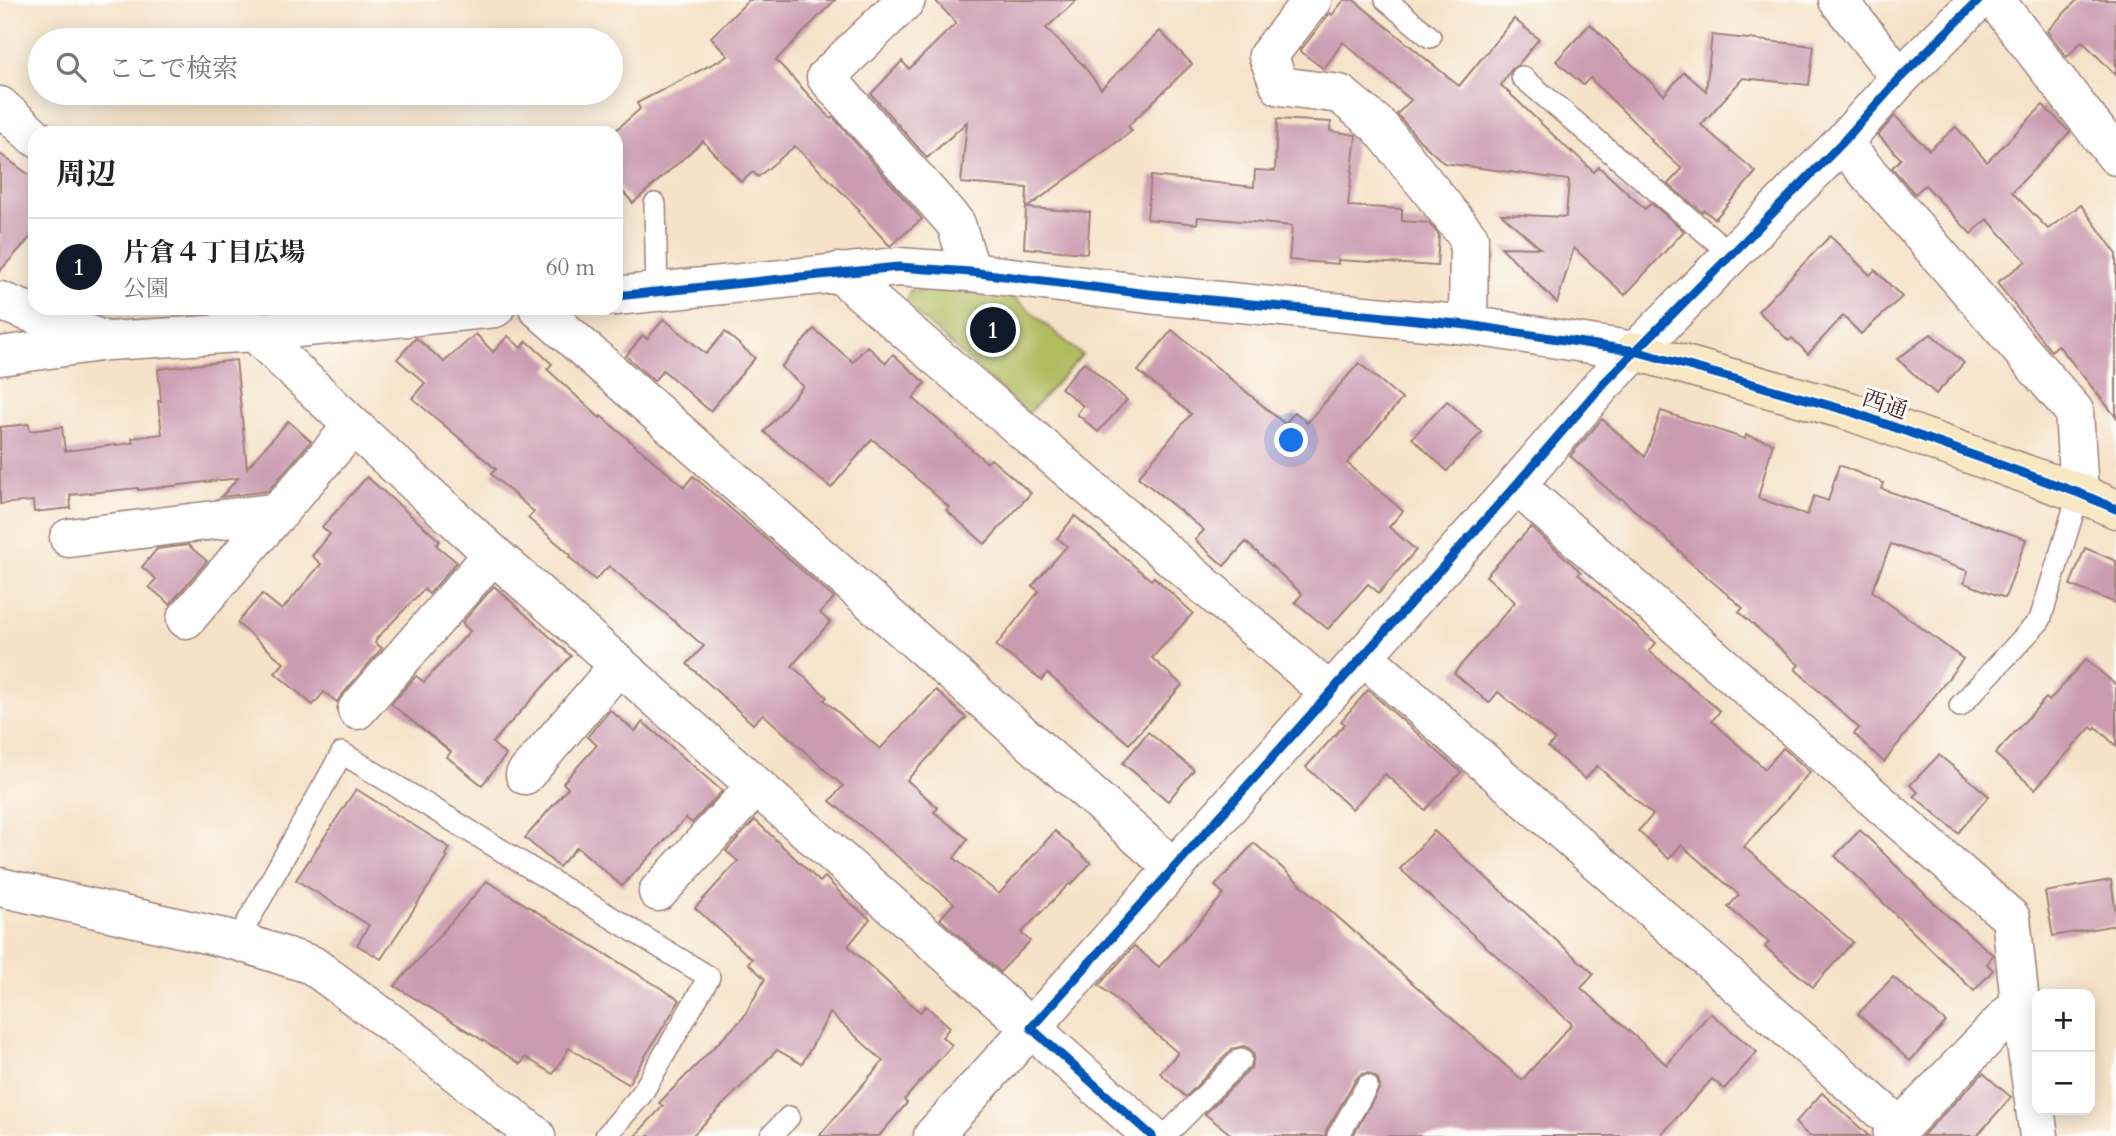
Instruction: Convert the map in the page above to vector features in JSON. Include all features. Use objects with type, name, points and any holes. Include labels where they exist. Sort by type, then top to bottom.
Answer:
[{"type":"street","points":[[906,0],[826,78],[956,224],[971,272]]},
{"type":"street","points":[[1312,0],[1268,55],[1280,86],[1340,94],[1379,126],[1469,238],[1468,325]]},
{"type":"street","points":[[1838,0],[1900,78]]},
{"type":"street","points":[[933,1136],[1516,485],[1601,384],[1979,0]]},
{"type":"street","points":[[1995,0],[2116,156]]},
{"type":"street","points":[[0,106],[28,131]]},
{"type":"street","points":[[1842,142],[2074,411],[2079,494]]},
{"type":"street","points":[[623,295],[898,267],[971,272],[1148,294],[1468,325],[1635,351]]},
{"type":"street","points":[[838,272],[1330,693]]},
{"type":"street","points":[[0,301],[28,311]]},
{"type":"street","points":[[37,315],[107,341]]},
{"type":"street","points":[[0,356],[243,320],[348,315]]},
{"type":"street","points":[[546,315],[1174,868]]},
{"type":"street","points":[[243,320],[353,426],[493,554],[1152,1136]]},
{"type":"street","name":"西通","points":[[1635,351],[1849,411],[2116,509]]},
{"type":"street","points":[[186,620],[353,426]]},
{"type":"street","points":[[1516,485],[2011,918],[2039,1136]]},
{"type":"street","points":[[69,538],[279,512]]},
{"type":"street","points":[[357,710],[493,554]]},
{"type":"street","points":[[1363,656],[1896,1131],[2020,1003]]},
{"type":"street","points":[[526,775],[619,665]]},
{"type":"street","points":[[658,892],[756,786]]},
{"type":"street","points":[[0,887],[237,941],[312,965],[425,1048],[536,1136]]},
{"type":"lane","points":[[1386,0],[1430,37]]},
{"type":"lane","points":[[1522,77],[1731,254]]},
{"type":"lane","points":[[655,204],[657,292]]},
{"type":"lane","points":[[1960,706],[2040,620],[2079,494]]},
{"type":"lane","points":[[237,941],[342,753],[709,977],[641,1095],[606,1136]]},
{"type":"lane","points":[[1165,1136],[1241,1059]]},
{"type":"lane","points":[[1338,1136],[1367,1086]]},
{"type":"lane","points":[[771,1136],[789,1117]]},
{"type":"green space","points":[[910,290],[1010,294],[1082,355],[1028,414],[906,304]]},
{"type":"building","points":[[749,0],[835,0],[776,60],[831,119],[833,117],[922,219],[890,246],[858,211],[860,210],[795,146],[758,177],[753,172],[741,182],[703,141],[633,203],[623,192],[623,126],[621,126],[640,109],[637,103],[728,56],[711,37]]},
{"type":"building","points":[[935,0],[1077,0],[1046,28],[1084,66],[1101,89],[1160,31],[1192,64],[1128,126],[1132,131],[1027,208],[1090,212],[1087,253],[1024,248],[1027,188],[961,183],[967,122],[927,158],[871,94],[902,61],[909,69],[956,23]]},
{"type":"building","points":[[1344,0],[1354,0],[1459,86],[1514,19],[1539,39],[1501,85],[1594,172],[1599,167],[1645,209],[1651,203],[1684,231],[1625,295],[1574,248],[1557,303],[1501,247],[1540,248],[1501,214],[1566,217],[1569,180],[1444,163],[1419,140],[1397,114],[1411,100],[1343,42],[1324,69],[1300,51],[1330,13],[1332,15]]},
{"type":"building","points":[[2077,0],[2116,0],[2116,75],[2082,41],[2067,57],[2047,31]]},
{"type":"building","points":[[1590,24],[1664,95],[1684,72],[1706,91],[1712,35],[1814,46],[1809,85],[1743,78],[1701,125],[1756,172],[1715,219],[1704,210],[1702,212],[1668,184],[1682,169],[1590,78],[1583,85],[1556,61]]},
{"type":"building","points":[[2043,105],[2070,132],[2012,192],[2048,229],[2081,205],[2116,253],[2116,417],[2058,345],[2051,351],[1997,283],[2026,261],[1987,219],[1971,234],[1925,185],[1915,194],[1892,168],[1901,159],[1878,135],[1895,116],[1929,150],[1956,127],[1987,162]]},
{"type":"building","points":[[1277,119],[1331,122],[1330,131],[1356,135],[1348,206],[1402,209],[1402,221],[1429,223],[1439,235],[1437,266],[1289,260],[1292,226],[1198,217],[1197,224],[1147,219],[1151,176],[1254,187],[1255,170],[1275,171]]},
{"type":"building","points":[[0,154],[28,174],[28,240],[0,271]]},
{"type":"building","points":[[1830,236],[1870,275],[1875,270],[1902,297],[1861,334],[1843,316],[1808,354],[1792,338],[1789,341],[1758,311]]},
{"type":"building","points":[[664,319],[706,354],[725,332],[755,358],[710,411],[663,370],[654,381],[626,356],[643,335],[647,339]]},
{"type":"building","points":[[814,329],[853,362],[867,346],[886,363],[893,354],[925,383],[913,398],[987,463],[991,459],[1031,493],[985,544],[946,510],[949,507],[872,439],[831,488],[764,432],[803,386],[781,367]]},
{"type":"building","points":[[1172,330],[1285,424],[1295,412],[1307,423],[1359,363],[1402,399],[1347,463],[1403,511],[1389,527],[1416,550],[1379,593],[1368,584],[1328,629],[1295,602],[1302,594],[1246,542],[1224,566],[1195,540],[1204,530],[1138,477],[1191,414],[1138,371]]},
{"type":"building","points":[[476,334],[493,352],[508,336],[521,348],[527,341],[552,364],[547,369],[600,418],[601,416],[684,487],[693,476],[834,598],[820,613],[830,622],[792,666],[827,697],[824,700],[880,749],[936,690],[966,718],[907,780],[938,808],[934,812],[968,839],[954,858],[999,894],[1055,831],[1091,863],[1021,933],[1030,941],[1000,972],[940,919],[954,903],[830,801],[843,786],[763,714],[753,724],[687,664],[704,646],[609,566],[595,580],[528,518],[534,512],[491,474],[496,469],[412,398],[425,383],[397,359],[416,338],[444,362]]},
{"type":"building","points":[[1931,334],[1964,363],[1936,394],[1897,359]]},
{"type":"building","points":[[236,360],[247,468],[288,421],[311,441],[268,491],[221,497],[238,478],[70,495],[71,508],[34,512],[33,501],[0,504],[0,427],[29,424],[30,431],[62,427],[65,451],[133,443],[132,438],[162,434],[158,369]]},
{"type":"building","points":[[1084,362],[1127,400],[1098,432],[1077,414],[1083,406],[1061,388]]},
{"type":"building","points":[[1447,401],[1482,432],[1447,471],[1412,438]]},
{"type":"building","points":[[1661,411],[1745,439],[1746,435],[1773,443],[1758,498],[1807,515],[1814,496],[1828,501],[1839,465],[1884,483],[1882,489],[2026,539],[2005,598],[1964,583],[1968,571],[1891,544],[1872,591],[1963,659],[1884,762],[1854,734],[1859,728],[1795,669],[1799,665],[1739,612],[1743,608],[1621,498],[1570,456],[1602,419],[1645,457]]},
{"type":"building","points":[[367,477],[440,541],[436,545],[457,562],[429,594],[424,589],[377,638],[375,643],[382,648],[337,702],[324,692],[313,705],[275,673],[284,663],[237,623],[262,594],[282,610],[321,564],[312,556],[330,534],[322,527]]},
{"type":"building","points":[[1075,516],[1151,580],[1154,577],[1193,613],[1152,658],[1182,685],[1129,744],[1047,673],[1042,680],[996,646],[1039,591],[1032,586],[1067,546],[1057,538]]},
{"type":"building","points":[[1531,527],[1581,572],[1578,574],[1656,643],[1649,651],[1720,711],[1712,721],[1765,769],[1783,748],[1810,772],[1744,847],[1853,942],[1813,987],[1765,947],[1769,942],[1728,907],[1739,895],[1681,845],[1669,859],[1638,831],[1653,815],[1597,766],[1585,779],[1548,747],[1555,740],[1498,692],[1489,703],[1454,673],[1515,602],[1486,576]]},
{"type":"building","points":[[188,545],[207,561],[170,604],[149,587],[156,579],[142,567],[157,549]]},
{"type":"building","points":[[2085,548],[2116,561],[2116,603],[2070,585]]},
{"type":"building","points":[[494,586],[571,656],[492,743],[506,755],[482,785],[447,757],[451,752],[391,704],[416,676],[424,682],[470,631],[462,623]]},
{"type":"building","points":[[2086,659],[2116,685],[2116,746],[2096,727],[2094,730],[2091,727],[2035,789],[1995,754],[2046,698],[2049,701]]},
{"type":"building","points":[[1368,690],[1461,772],[1425,810],[1385,774],[1352,809],[1306,767],[1345,724],[1341,721]]},
{"type":"building","points":[[610,710],[635,731],[643,722],[722,791],[692,823],[686,818],[622,886],[577,847],[559,867],[525,838],[568,788],[563,783],[597,745],[587,737]]},
{"type":"building","points":[[1148,732],[1194,770],[1168,801],[1123,763]]},
{"type":"building","points":[[1939,755],[1989,796],[1958,833],[1914,796],[1918,792],[1910,785]]},
{"type":"building","points":[[356,789],[450,848],[446,855],[448,857],[381,959],[357,945],[369,925],[296,880]]},
{"type":"building","points":[[755,820],[820,882],[825,877],[870,919],[848,946],[920,1012],[926,1006],[950,1027],[942,1037],[952,1045],[904,1100],[907,1103],[879,1136],[819,1136],[883,1061],[830,1013],[802,1064],[777,1050],[692,1136],[635,1136],[663,1106],[659,1103],[743,1018],[765,979],[748,963],[752,959],[695,908],[738,861],[726,851]]},
{"type":"building","points":[[1860,830],[1943,912],[1993,955],[1987,964],[1993,970],[1974,991],[1835,856]]},
{"type":"building","points":[[1434,831],[1594,974],[1581,988],[1667,1065],[1710,1013],[1757,1052],[1724,1089],[1712,1079],[1660,1136],[1353,1136],[1380,1087],[1378,1079],[1368,1073],[1361,1074],[1356,1079],[1325,1136],[1233,1136],[1205,1114],[1251,1068],[1254,1056],[1251,1050],[1244,1046],[1232,1049],[1186,1097],[1160,1073],[1178,1053],[1099,985],[1134,946],[1159,967],[1224,894],[1215,886],[1254,843],[1522,1080],[1572,1024],[1400,869]]},
{"type":"building","points":[[2111,880],[2116,925],[2053,936],[2045,892]]},
{"type":"building","points":[[487,881],[680,1000],[628,1084],[569,1048],[553,1074],[525,1057],[521,1064],[395,986]]},
{"type":"building","points":[[1893,977],[1946,1022],[1910,1061],[1858,1014]]},
{"type":"building","points":[[1983,1073],[2011,1097],[1977,1136],[1922,1136]]},
{"type":"building","points":[[1822,1093],[1869,1136],[1809,1136],[1795,1123]]},
{"type":"cycle path","points":[[1152,1136],[1031,1028],[1602,385],[1842,143],[1900,78],[1979,0]]},
{"type":"cycle path","points":[[623,295],[898,267],[971,272],[1148,294],[1468,325],[1635,351],[1849,411],[2079,493],[2116,509]]},
{"type":"place","name":"片倉４丁目広場","points":[[993,330]]}]
